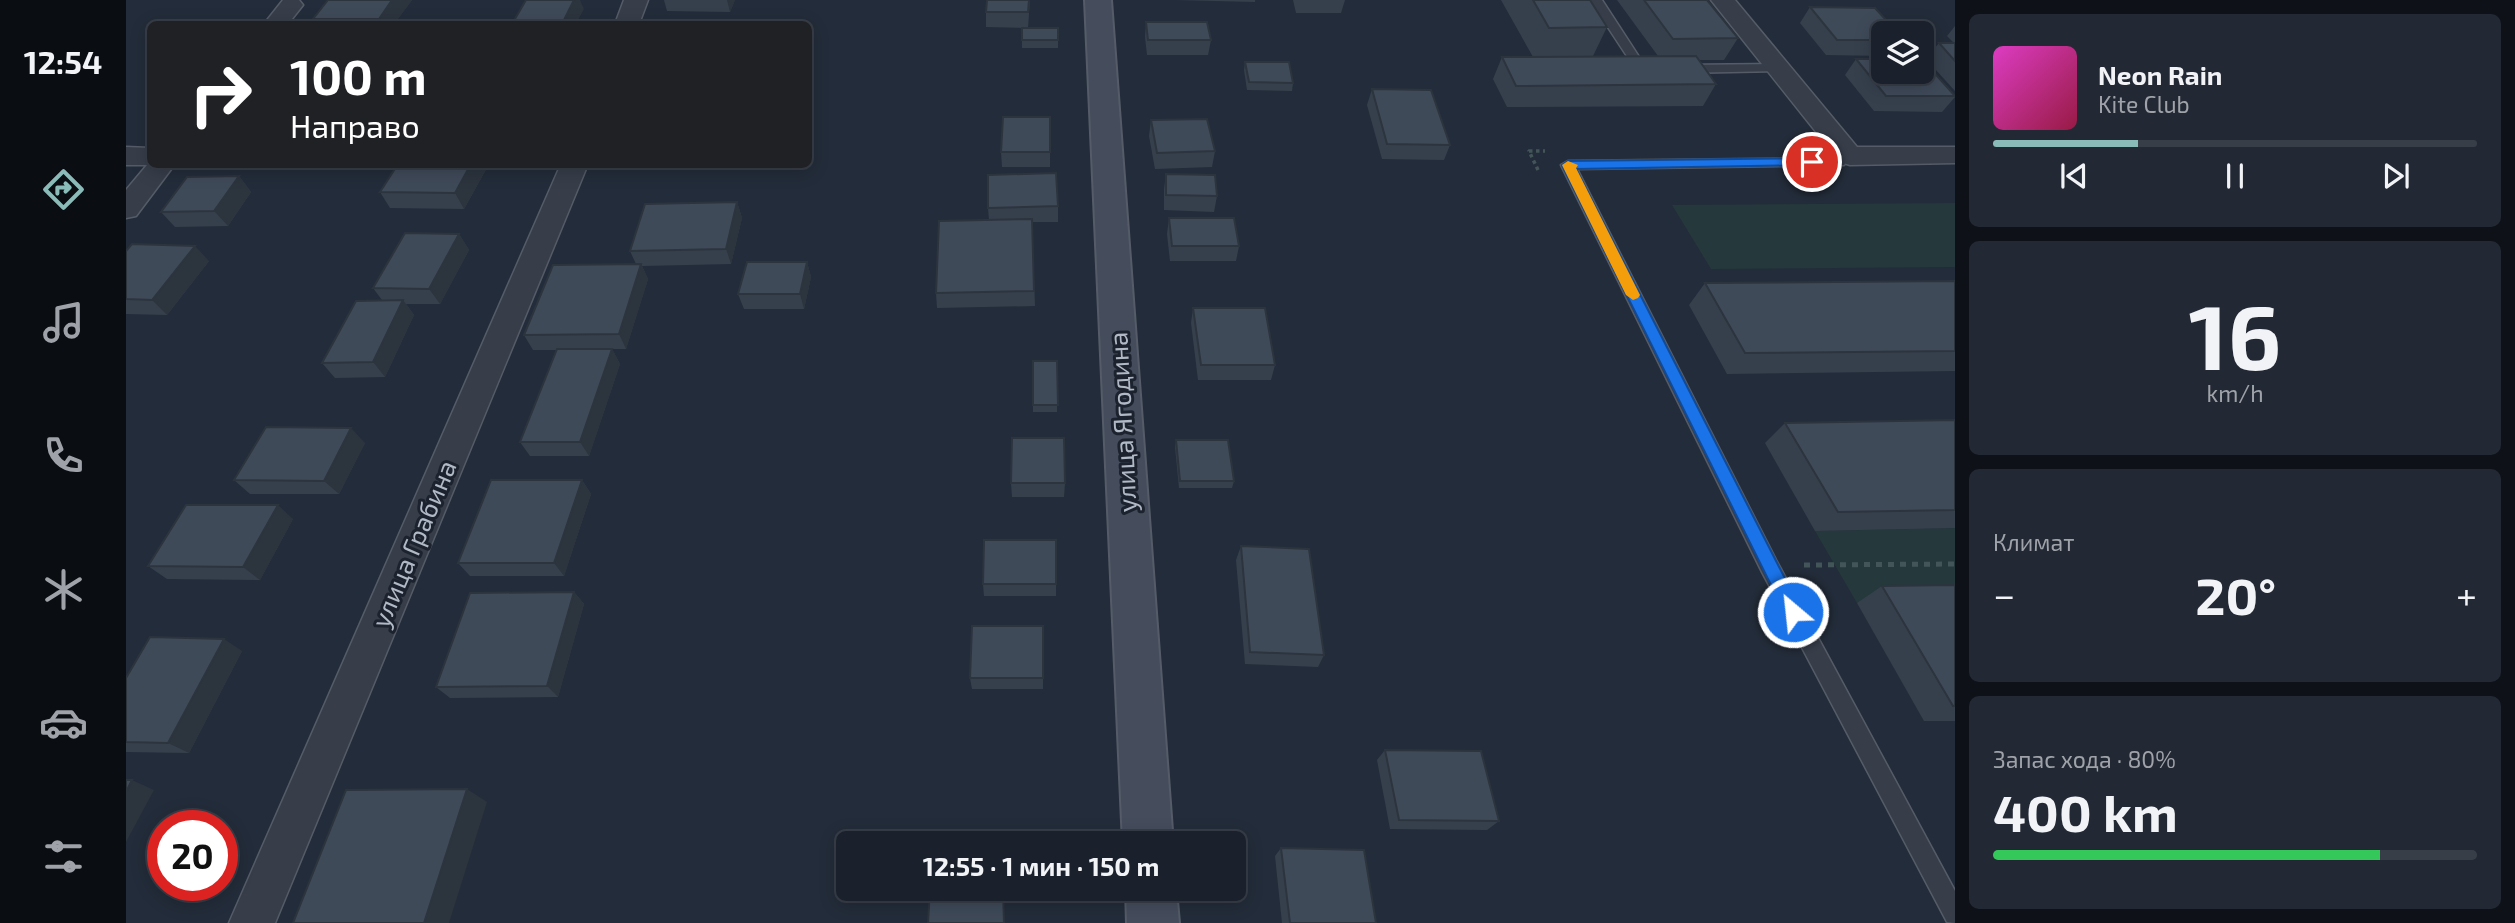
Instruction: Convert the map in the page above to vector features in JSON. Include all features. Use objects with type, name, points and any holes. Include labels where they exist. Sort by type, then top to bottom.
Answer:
[{"type":"street","points":[[628,21],[636,0]]},
{"type":"street","name":"улица Ягодина","points":[[1098,0],[1147,831]]},
{"type":"street","points":[[1723,0],[1778,68],[1845,159],[1955,155]]},
{"type":"street","points":[[278,21],[292,5]]},
{"type":"street","points":[[126,156],[147,156]]},
{"type":"street","points":[[126,209],[159,168]]},
{"type":"street","name":"улица Грабина","points":[[252,923],[573,168]]},
{"type":"street","points":[[1152,901],[1153,923]]},
{"type":"lane","points":[[1597,0],[1642,69],[1778,68]]},
{"type":"lane","points":[[1845,159],[1568,165],[1769,566],[1955,914]]},
{"type":"path","points":[[1769,566],[1955,564]]},
{"type":"shaded area","points":[[1955,203],[1955,267],[1711,269],[1672,205]]},
{"type":"shaded area","points":[[1955,528],[1955,602],[1857,603],[1815,531]]},
{"type":"building","points":[[328,0],[392,0],[379,19],[313,19]]},
{"type":"building","points":[[526,0],[574,0],[564,21],[514,21]]},
{"type":"building","points":[[987,0],[1029,0],[1028,12],[986,12]]},
{"type":"building","points":[[1533,0],[1590,0],[1607,27],[1549,28]]},
{"type":"building","points":[[1644,0],[1707,0],[1738,38],[1673,39]]},
{"type":"building","points":[[1810,7],[1875,8],[1887,21],[1871,21],[1871,40],[1837,40]]},
{"type":"building","points":[[1146,22],[1207,22],[1211,40],[1148,40]]},
{"type":"building","points":[[1022,28],[1058,28],[1058,40],[1022,40]]},
{"type":"building","points":[[1939,43],[1955,43],[1955,61]]},
{"type":"building","points":[[1696,56],[1716,84],[1516,86],[1502,57]]},
{"type":"building","points":[[1856,59],[1871,59],[1871,78]]},
{"type":"building","points":[[1245,62],[1289,62],[1293,83],[1249,82]]},
{"type":"building","points":[[1934,72],[1955,96],[1886,96],[1876,84],[1934,84]]},
{"type":"building","points":[[1372,89],[1431,90],[1450,145],[1387,144]]},
{"type":"building","points":[[1003,117],[1050,117],[1050,152],[1001,152]]},
{"type":"building","points":[[1207,119],[1215,151],[1157,153],[1151,120]]},
{"type":"building","points":[[395,168],[469,168],[455,193],[380,192]]},
{"type":"building","points":[[1056,173],[1058,206],[988,208],[988,175]]},
{"type":"building","points":[[1166,174],[1215,175],[1217,196],[1166,195]]},
{"type":"building","points":[[239,176],[214,211],[161,212],[187,177]]},
{"type":"building","points":[[737,202],[726,249],[630,251],[645,204]]},
{"type":"building","points":[[1169,218],[1234,218],[1239,246],[1172,246]]},
{"type":"building","points":[[1032,219],[1034,291],[936,293],[939,221]]},
{"type":"building","points":[[405,233],[459,234],[429,289],[373,288]]},
{"type":"building","points":[[132,244],[195,246],[152,300],[126,299],[126,251]]},
{"type":"building","points":[[747,262],[807,262],[800,294],[738,294]]},
{"type":"building","points":[[641,264],[619,334],[524,335],[553,265]]},
{"type":"building","points":[[1955,281],[1955,351],[1745,353],[1705,283]]},
{"type":"building","points":[[403,300],[373,362],[322,363],[356,301]]},
{"type":"building","points":[[1193,308],[1265,308],[1275,365],[1201,365]]},
{"type":"building","points":[[557,349],[612,349],[580,442],[520,442]]},
{"type":"building","points":[[1033,361],[1057,361],[1058,405],[1033,405]]},
{"type":"building","points":[[1955,420],[1955,510],[1838,512],[1785,423]]},
{"type":"building","points":[[266,427],[351,428],[324,481],[234,480]]},
{"type":"building","points":[[1012,438],[1064,438],[1065,483],[1011,483]]},
{"type":"building","points":[[1176,440],[1228,440],[1234,481],[1180,481]]},
{"type":"building","points":[[491,480],[582,480],[554,563],[458,563]]},
{"type":"building","points":[[186,505],[278,505],[243,567],[148,566]]},
{"type":"building","points":[[984,540],[1056,540],[1056,584],[983,584]]},
{"type":"building","points":[[1241,546],[1309,549],[1324,655],[1250,652]]},
{"type":"building","points":[[1955,585],[1955,706],[1953,706],[1882,586]]},
{"type":"building","points":[[574,592],[547,686],[436,687],[470,593]]},
{"type":"building","points":[[972,626],[1043,626],[1043,678],[970,678]]},
{"type":"building","points":[[150,637],[224,639],[168,743],[126,742],[126,678]]},
{"type":"building","points":[[1385,750],[1481,751],[1499,821],[1399,820]]},
{"type":"building","points":[[126,780],[132,780],[126,792]]},
{"type":"building","points":[[467,789],[424,923],[293,923],[346,790]]},
{"type":"building","points":[[1281,848],[1364,850],[1376,923],[1290,923]]},
{"type":"building","points":[[929,901],[1003,901],[1004,923],[928,923]]},
{"type":"slow traffic","points":[[1572,165],[1568,165],[1633,295]]},
{"type":"route","points":[[1793,612],[1568,165],[1812,162]]}]
